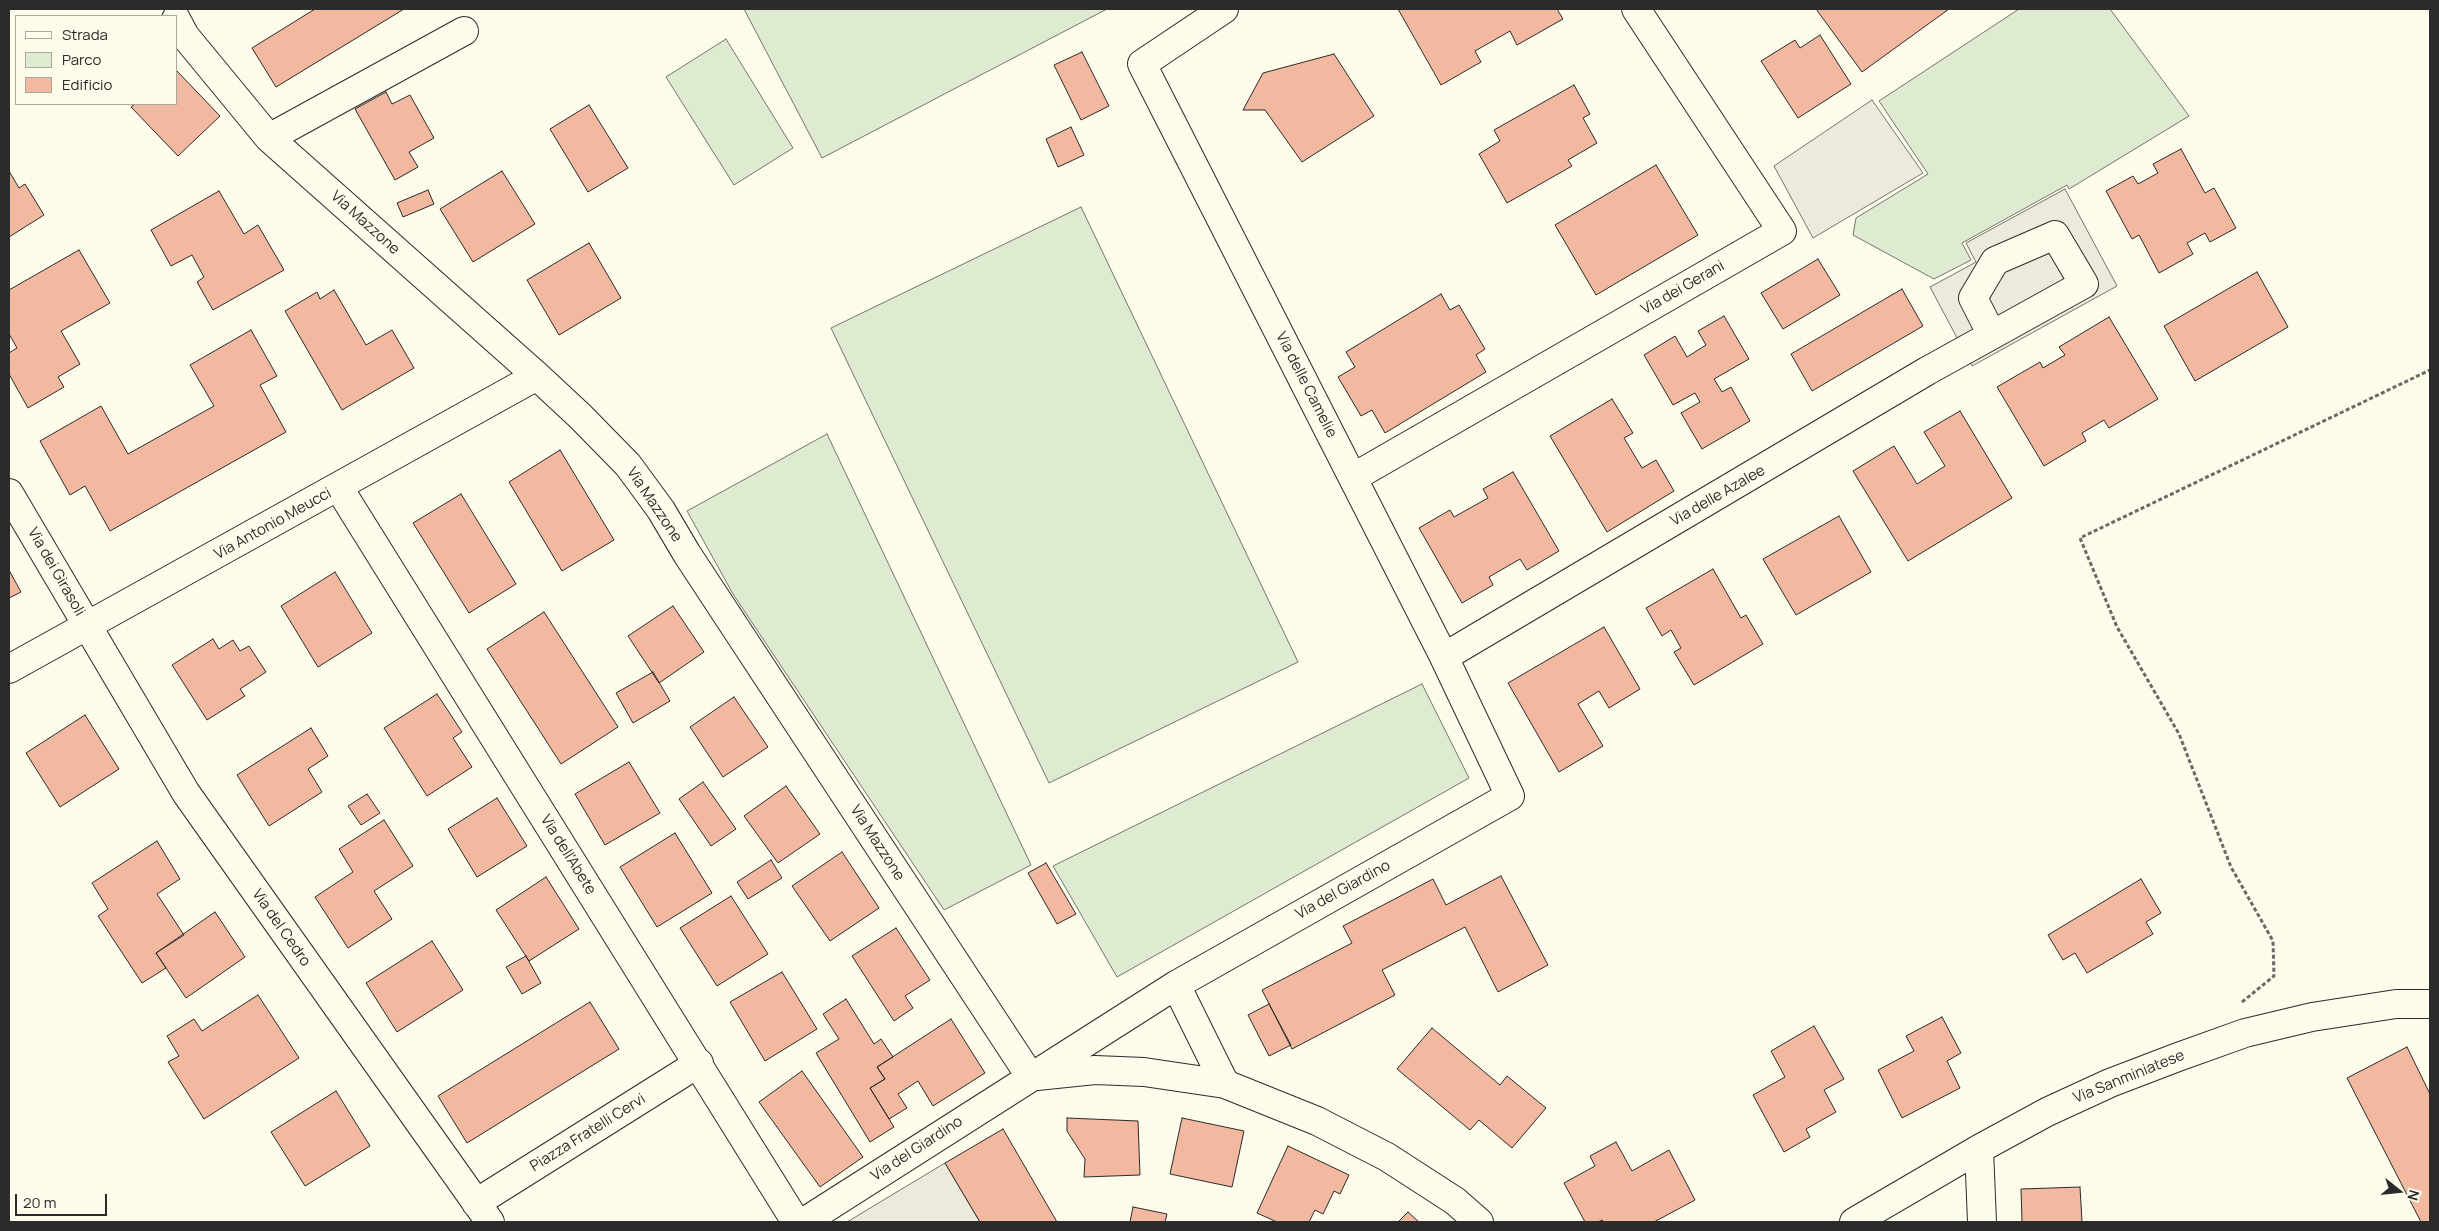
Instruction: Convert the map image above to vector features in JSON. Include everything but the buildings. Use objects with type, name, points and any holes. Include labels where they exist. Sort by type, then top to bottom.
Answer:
[{"type":"street","name":"Via delle Camelie","points":[[1224,9],[1142,64],[1354,477],[1444,657],[1510,796]]},
{"type":"street","name":"Via dei Gerani","points":[[1354,477],[1782,231],[1636,9]]},
{"type":"street","name":"Via Mazzone","points":[[178,22],[185,36],[269,138],[537,376],[628,465],[661,510],[692,563],[1030,1076]]},
{"type":"street","points":[[269,138],[464,30]]},
{"type":"street","name":"Via delle Azalee","points":[[1444,657],[1992,335]]},
{"type":"street","name":"Via Antonio Meucci","points":[[9,669],[339,488],[537,376]]},
{"type":"street","name":"Via dell'Abete","points":[[339,488],[699,1063],[796,1222]]},
{"type":"street","name":"Via dei Girasoli","points":[[9,492],[87,626]]},
{"type":"street","name":"Via del Cedro","points":[[87,626],[186,793],[483,1213]]},
{"type":"street","name":"Via del Giardino","points":[[804,1222],[1030,1076],[1176,985],[1510,796]]},
{"type":"street","points":[[1176,985],[1225,1084]]},
{"type":"street","name":"Via Sanminiatese","points":[[1854,1222],[1979,1148],[2047,1112],[2110,1082],[2245,1033],[2312,1017],[2368,1008],[2396,1004],[2430,1004]]},
{"type":"street","name":"Piazza Fratelli Cervi","points":[[483,1213],[699,1063]]},
{"type":"street","name":"Via del Giardino","points":[[1030,1076],[1095,1070],[1144,1072],[1225,1084],[1316,1121],[1387,1157],[1456,1201],[1479,1222]]},
{"type":"street","points":[[1979,1148],[1982,1222]]},
{"type":"path","points":[[2245,1033],[2238,1004],[2274,976],[2273,941],[2231,867],[2178,734],[2117,626],[2080,538],[2430,370]]},
{"type":"green space","points":[[744,9],[1107,9],[822,158]]},
{"type":"green space","points":[[2019,9],[2110,9],[2189,116],[2069,189],[2067,185],[1962,243],[1971,260],[1934,279],[1853,235],[1856,218],[1928,174],[1879,101]]},
{"type":"green space","points":[[726,39],[793,148],[734,185],[666,77]]},
{"type":"green space","points":[[1081,207],[1298,662],[1049,783],[831,328]]},
{"type":"green space","points":[[827,434],[1031,865],[944,910],[733,594],[687,511]]},
{"type":"green space","points":[[1422,684],[1469,778],[1117,977],[1053,866]]},
{"type":"shaded area","points":[[1872,100],[1923,173],[1813,238],[1774,166]]},
{"type":"shaded area","points":[[2065,189],[2117,286],[1972,366],[1930,287],[1976,262],[1966,243]]},
{"type":"shaded area","points":[[945,1163],[980,1222],[847,1222]]}]
